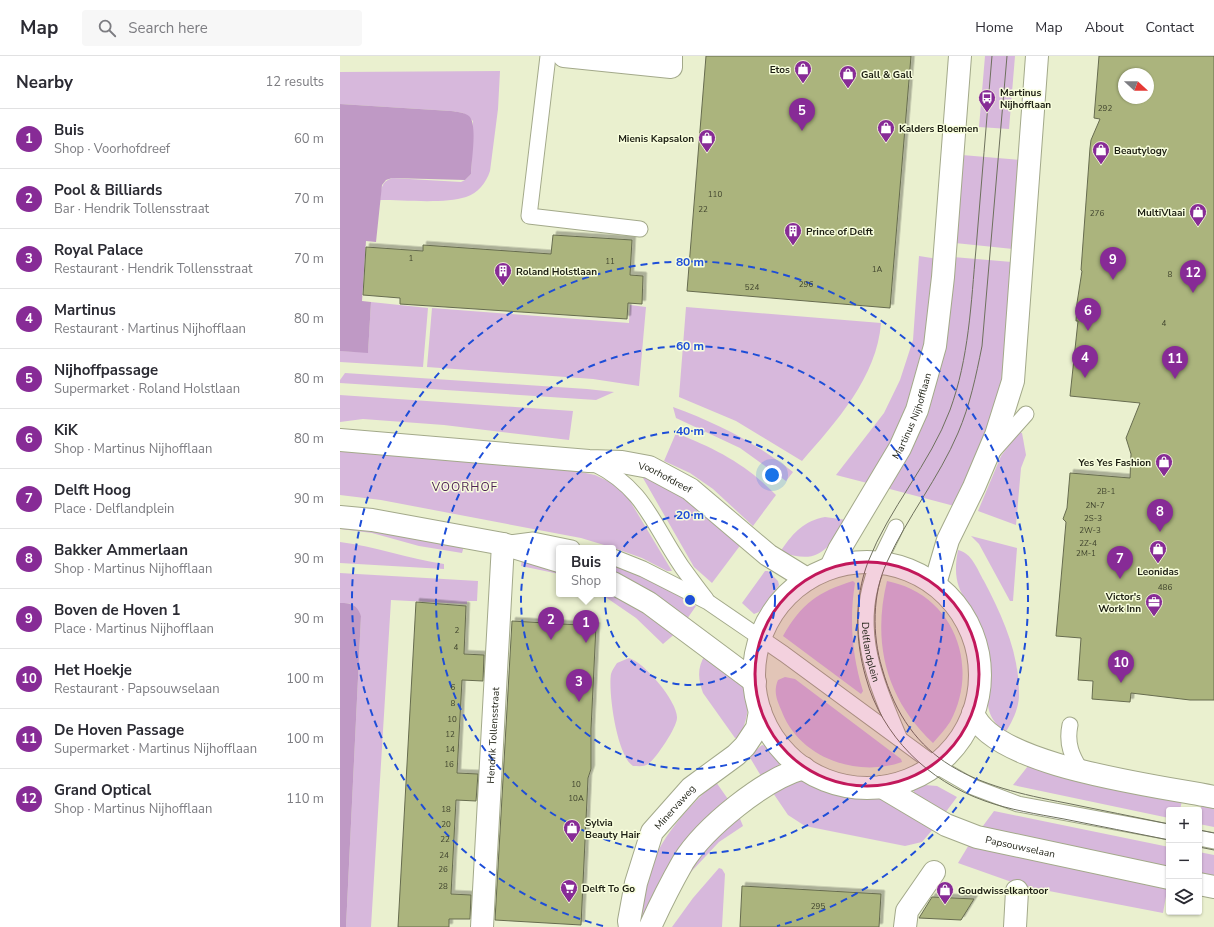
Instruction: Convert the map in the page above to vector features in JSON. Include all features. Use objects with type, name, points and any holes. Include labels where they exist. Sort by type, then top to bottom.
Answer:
[{"type":"street","points":[[564,56],[671,62]]},
{"type":"street","name":"Martinus Nijhofflaan","points":[[831,567],[839,550],[900,448],[917,410],[936,346],[943,276],[960,56]]},
{"type":"street","points":[[935,584],[948,540],[996,434],[1013,381],[1037,56]]},
{"type":"street","name":"Voorhofdreef","points":[[340,440],[589,461],[622,462],[649,467],[690,489],[776,561],[807,579]]},
{"type":"street","points":[[340,517],[372,520],[503,544],[556,560]]},
{"type":"street","name":"Hendrik Tollensstraat","points":[[482,927],[503,544]]},
{"type":"street","points":[[878,562],[904,568],[935,584],[952,600],[962,613],[975,642],[980,666],[979,690],[973,713],[966,730],[955,746],[935,765],[906,781],[882,787],[862,788],[841,785],[822,778],[804,768],[790,757],[777,743],[760,711],[754,682],[754,667],[760,638],[771,615],[783,600],[807,579],[831,567],[850,563],[878,562]]},
{"type":"street","points":[[616,585],[649,603],[754,682]]},
{"type":"street","name":"Minervaweg","points":[[630,927],[629,921],[636,883],[652,832],[691,788],[736,755],[745,746],[757,728],[760,711]]},
{"type":"street","points":[[973,713],[980,726],[1004,743],[1039,760],[1082,772],[1214,797]]},
{"type":"street","points":[[650,927],[684,861],[716,824],[760,789],[790,772],[804,768]]},
{"type":"street","name":"Papsouwselaan","points":[[882,787],[946,825],[976,837],[1166,877]]},
{"type":"street","points":[[905,927],[907,911],[934,872]]},
{"type":"street","points":[[1202,885],[1214,887]]},
{"type":"street","points":[[1015,927],[1017,891]]},
{"type":"lane","points":[[548,56],[529,216],[640,229]]},
{"type":"lane","points":[[986,458],[1026,414]]},
{"type":"lane","name":"Voorhofdreef","points":[[589,461],[611,472],[629,488],[649,512],[682,567],[708,602]]},
{"type":"lane","points":[[878,562],[896,527]]},
{"type":"lane","points":[[503,544],[533,540],[557,545]]},
{"type":"lane","name":"Voorhofdreef","points":[[616,558],[643,569],[708,602],[760,638]]},
{"type":"lane","name":"Delflandplein","points":[[878,562],[868,599],[866,626],[869,660],[899,738]]},
{"type":"lane","points":[[760,638],[935,765],[973,788],[1018,804],[1166,831]]},
{"type":"lane","points":[[1070,725],[1069,746],[1074,759],[1082,772]]},
{"type":"lane","points":[[1202,839],[1214,841]]},
{"type":"highlighted area","points":[[850,563],[886,563],[904,567],[935,584],[953,600],[966,620],[980,666],[979,690],[973,713],[955,746],[927,770],[906,781],[882,787],[841,785],[822,778],[789,757],[767,728],[755,682],[760,638],[771,615],[787,595],[818,573]]},
{"type":"shaded area","points":[[985,56],[1015,56],[1009,129],[979,127]]},
{"type":"shaded area","points":[[500,71],[498,109],[490,171],[481,187],[466,197],[457,199],[436,201],[380,200],[381,189],[388,180],[392,178],[461,182],[465,180],[471,174],[473,121],[463,113],[451,111],[340,104],[340,72]]},
{"type":"shaded area","points":[[340,104],[458,112],[469,116],[472,120],[474,135],[471,174],[465,180],[392,178],[386,180],[382,185],[376,242],[366,241],[362,301],[371,302],[368,353],[340,351]]},
{"type":"shaded area","points":[[962,155],[1021,160],[1013,249],[955,243]]},
{"type":"shaded area","points":[[919,256],[938,259],[929,343],[915,398],[871,484],[836,475],[884,413],[900,380],[913,340]]},
{"type":"shaded area","points":[[953,257],[1012,262],[1001,384],[989,437],[958,507],[886,488]]},
{"type":"shaded area","points":[[371,302],[428,308],[423,367],[340,362],[340,351],[368,352]]},
{"type":"shaded area","points":[[630,305],[646,307],[639,386],[593,379],[427,367],[432,308],[629,323]]},
{"type":"shaded area","points":[[686,307],[881,323],[878,343],[872,362],[853,398],[828,431],[802,461],[736,421],[679,397]]},
{"type":"shaded area","points":[[345,373],[614,392],[596,400],[340,383],[340,380]]},
{"type":"shaded area","points":[[340,395],[573,411],[569,440],[444,425],[363,419],[340,422]]},
{"type":"shaded area","points":[[673,407],[721,427],[736,435],[765,452],[793,472],[786,481],[740,448],[676,418]]},
{"type":"shaded area","points":[[1019,432],[1022,433],[1026,455],[1021,468],[1016,525],[978,511],[1001,456]]},
{"type":"shaded area","points":[[676,433],[730,458],[753,474],[776,495],[753,526],[713,489],[690,473],[664,461]]},
{"type":"shaded area","points":[[340,447],[557,467],[595,475],[612,483],[627,496],[672,571],[667,571],[642,558],[616,549],[616,545],[604,545],[581,538],[381,500],[340,495]]},
{"type":"shaded area","points":[[643,475],[675,486],[742,543],[712,583],[694,567],[643,478]]},
{"type":"shaded area","points":[[825,517],[847,520],[834,539],[822,552],[806,557],[795,556],[782,552],[782,549],[795,532],[811,521]]},
{"type":"shaded area","points":[[340,524],[464,546],[462,553],[419,546],[372,533],[340,529]]},
{"type":"shaded area","points":[[971,536],[1017,548],[1013,601],[1010,601],[979,544]]},
{"type":"shaded area","points":[[340,542],[366,546],[444,564],[444,569],[340,563]]},
{"type":"shaded area","points":[[958,550],[967,554],[971,558],[998,608],[1009,637],[1017,666],[1019,697],[1014,716],[1005,733],[997,725],[989,711],[989,672],[986,649],[983,635],[978,623],[959,587],[956,565]]},
{"type":"shaded area","points":[[522,558],[556,566],[556,573],[521,566]]},
{"type":"shaded area","points":[[616,564],[680,595],[696,606],[687,619],[616,575]]},
{"type":"shaded area","points":[[765,571],[768,571],[778,581],[779,585],[759,612],[754,614],[742,603]]},
{"type":"shaded area","points":[[340,573],[478,581],[477,601],[467,601],[467,604],[391,600],[371,927],[346,927],[361,616],[352,604],[340,603]]},
{"type":"shaded area","points":[[853,581],[855,583],[852,624],[856,664],[863,691],[861,694],[783,636],[797,615],[812,600],[830,590]]},
{"type":"shaded area","points":[[887,581],[911,589],[928,600],[942,613],[952,629],[959,647],[962,666],[962,685],[958,704],[950,722],[933,743],[917,726],[904,708],[894,689],[887,669],[881,626]]},
{"type":"shaded area","points":[[616,596],[677,632],[663,644],[636,618],[605,597],[616,597]]},
{"type":"shaded area","points":[[340,603],[354,605],[358,609],[361,616],[346,927],[340,927]]},
{"type":"shaded area","points":[[705,655],[733,677],[745,691],[748,704],[746,719],[738,738],[735,738],[703,693],[699,674],[702,660]]},
{"type":"shaded area","points":[[629,658],[643,667],[659,684],[672,702],[677,718],[674,728],[661,750],[652,761],[643,766],[633,766],[627,760],[618,737],[612,708],[610,683],[611,673],[617,663]]},
{"type":"shaded area","points":[[785,677],[795,679],[901,759],[902,762],[885,766],[867,767],[849,765],[832,760],[816,752],[802,741],[790,728],[780,708],[776,696],[776,688],[778,680]]},
{"type":"shaded area","points":[[762,745],[766,746],[780,763],[772,771],[761,776],[749,756]]},
{"type":"shaded area","points":[[1028,766],[1183,796],[1181,807],[1166,807],[1166,817],[1013,785]]},
{"type":"shaded area","points":[[795,780],[810,782],[849,793],[878,798],[934,828],[922,842],[905,846],[805,826],[788,815],[771,790]]},
{"type":"shaded area","points":[[716,782],[730,802],[650,912],[636,927],[651,867],[656,855],[670,832],[687,810]]},
{"type":"shaded area","points":[[925,785],[937,786],[957,797],[945,813],[914,794],[914,790]]},
{"type":"shaded area","points":[[1202,801],[1214,803],[1214,827],[1202,825]]},
{"type":"shaded area","points":[[994,811],[1166,846],[1166,871],[980,830]]},
{"type":"shaded area","points":[[738,814],[743,826],[719,842],[689,874],[698,853]]},
{"type":"shaded area","points":[[970,843],[1166,885],[1166,896],[1163,913],[1023,886],[958,863]]},
{"type":"shaded area","points":[[1202,853],[1214,855],[1214,880],[1202,878]]},
{"type":"shaded area","points":[[719,868],[722,869],[725,874],[722,927],[672,927],[693,898]]},
{"type":"building","points":[[706,56],[911,56],[890,308],[687,291]]},
{"type":"building","points":[[1099,56],[1214,56],[1214,700],[1190,700],[1131,693],[1130,702],[1092,699],[1093,681],[1078,680],[1081,638],[1056,636],[1066,522],[1063,519],[1067,508],[1070,473],[1130,478],[1131,454],[1126,438],[1140,403],[1070,396],[1078,321],[1076,321],[1077,303],[1082,271],[1090,148],[1091,140],[1100,119],[1094,118]]},
{"type":"building","name":"Roland Holstlaan","points":[[553,235],[632,240],[630,275],[643,276],[642,304],[628,303],[627,319],[400,304],[400,298],[363,295],[366,247],[423,251],[423,245],[551,254]]},
{"type":"building","points":[[416,602],[466,606],[464,654],[484,655],[483,681],[462,680],[457,773],[478,774],[476,801],[456,800],[451,894],[471,895],[470,919],[449,919],[449,927],[398,927]]},
{"type":"building","points":[[512,621],[596,626],[591,729],[591,769],[588,778],[581,925],[495,920]]},
{"type":"building","points":[[742,886],[881,894],[879,927],[740,927]]},
{"type":"building","points":[[932,897],[974,899],[961,920],[919,918]]},
{"type":"tram line","points":[[992,56],[971,310],[961,370],[950,410],[942,430],[921,468],[887,523],[877,542],[863,576],[858,605],[858,634],[862,664],[873,699],[883,719],[910,754],[945,782],[985,801],[1004,807],[1166,839]]},
{"type":"tram line","points":[[1007,56],[982,346],[966,412],[958,433],[942,466],[895,545],[882,574],[876,601],[876,642],[882,668],[894,701],[909,728],[928,749],[950,766],[975,778],[1003,788],[1033,796],[1166,823]]},
{"type":"tram line","points":[[1202,831],[1214,833]]},
{"type":"tram line","points":[[1202,848],[1214,850]]},
{"type":"place","name":"Etos","points":[[803,84]]},
{"type":"place","name":"Gall & Gall","points":[[848,89]]},
{"type":"place","name":"Martinus Nijhofflaan","points":[[987,113]]},
{"type":"place","name":"Nijhoffpassage","points":[[802,131]]},
{"type":"place","name":"Kalders Bloemen","points":[[886,143]]},
{"type":"place","name":"Mienis Kapsalon","points":[[707,153]]},
{"type":"place","name":"Beautylogy","points":[[1101,165]]},
{"type":"place","name":"MultiVlaai","points":[[1198,227]]},
{"type":"place","name":"Prince of Delft","points":[[793,246]]},
{"type":"place","name":"Boven de Hoven 1","points":[[1113,280]]},
{"type":"place","name":"Roland Holstlaan","points":[[503,286]]},
{"type":"place","name":"Grand Optical","points":[[1193,293]]},
{"type":"place","name":"KiK","points":[[1088,331]]},
{"type":"place","name":"Martinus","points":[[1085,378]]},
{"type":"place","name":"De Hoven Passage","points":[[1175,379]]},
{"type":"place","name":"Yes Yes Fashion","points":[[1164,477]]},
{"type":"place","name":"Bakker Ammerlaan","points":[[1160,532]]},
{"type":"place","name":"Leonidas","points":[[1158,564]]},
{"type":"place","name":"Delft Hoog","points":[[1120,579]]},
{"type":"place","name":"Victor's Work Inn","points":[[1154,617]]},
{"type":"place","name":"Pool & Billiards","points":[[551,640]]},
{"type":"place","name":"Buis","points":[[586,643]]},
{"type":"place","name":"Het Hoekje","points":[[1121,683]]},
{"type":"place","name":"Royal Palace","points":[[579,702]]},
{"type":"place","name":"Sylvia Beauty Hair","points":[[572,843]]},
{"type":"place","name":"Delft To Go","points":[[569,903]]},
{"type":"place","name":"Goudwisselkantoor","points":[[945,905]]},
{"type":"district","name":"VOORHOF","points":[[465,487]]}]
